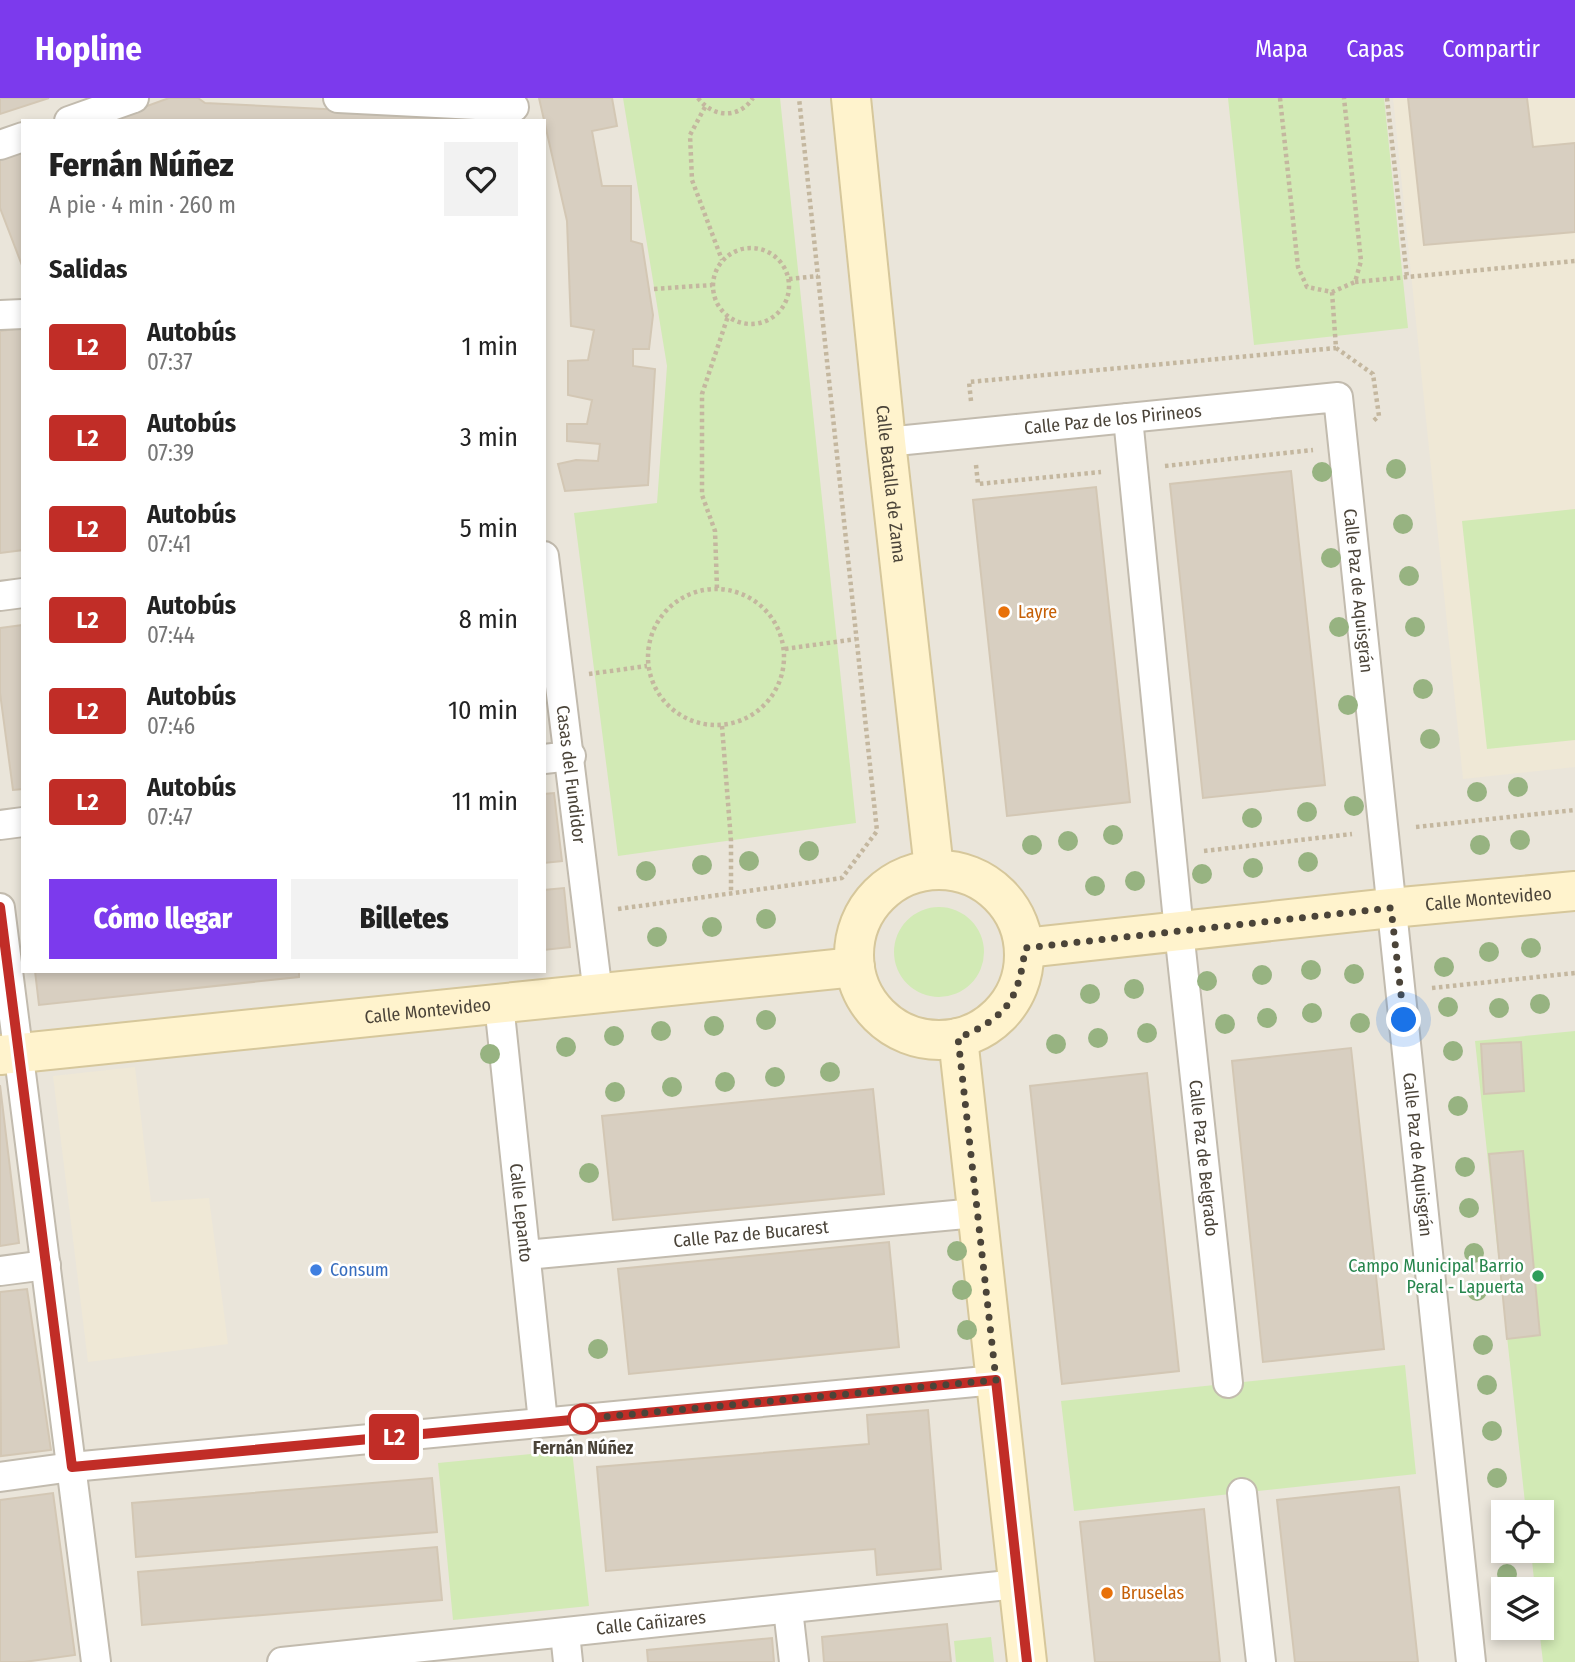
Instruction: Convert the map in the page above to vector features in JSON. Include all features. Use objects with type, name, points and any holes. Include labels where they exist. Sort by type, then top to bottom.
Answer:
[{"type":"street","points":[[75,119],[134,98]]},
{"type":"street","points":[[338,98],[515,108]]},
{"type":"street","name":"Calle Batalla de Zama","points":[[851,98],[934,869]]},
{"type":"street","points":[[0,145],[21,138]]},
{"type":"street","points":[[0,314],[21,314]]},
{"type":"street","name":"Calle Paz de los Pirineos","points":[[886,442],[1338,397]]},
{"type":"street","name":"Calle Paz de Aquisgrán","points":[[1338,397],[1471,1662]]},
{"type":"street","name":"Calle Paz de Belgrado","points":[[1128,418],[1179,931],[1228,1383]]},
{"type":"street","name":"Casas del Fundidor","points":[[546,587],[557,757],[589,913],[598,994]]},
{"type":"street","points":[[0,596],[21,593]]},
{"type":"street","points":[[0,825],[21,822]]},
{"type":"street","points":[[934,869],[966,874],[995,890],[1016,916],[1025,948],[1022,978],[1009,1006],[986,1026],[958,1038],[938,1040],[919,1037],[900,1030],[883,1019],[860,987],[855,967],[855,940],[865,913],[883,891],[906,876],[934,869]]},
{"type":"street","name":"Calle Montevideo","points":[[1025,948],[1575,891]]},
{"type":"street","points":[[0,908],[9,1054],[46,1265],[96,1662]]},
{"type":"street","name":"Calle Montevideo","points":[[9,1054],[855,967]]},
{"type":"street","name":"Calle Lepanto","points":[[499,1004],[543,1423]]},
{"type":"street","points":[[958,1038],[1027,1662]]},
{"type":"street","name":"Calle Paz de Bucarest","points":[[526,1255],[976,1213]]},
{"type":"street","points":[[0,1271],[46,1265]]},
{"type":"street","points":[[0,1477],[72,1467],[996,1380]]},
{"type":"street","points":[[1242,1493],[1261,1662]]},
{"type":"street","name":"Calle Cañizares","points":[[282,1662],[1018,1584]]},
{"type":"street","points":[[788,1609],[794,1662]]},
{"type":"street","points":[[565,1633],[568,1662]]},
{"type":"path","points":[[698,98],[705,107],[725,114],[745,108],[753,98]]},
{"type":"path","points":[[589,913],[842,878],[877,831],[799,98]]},
{"type":"path","points":[[1280,98],[1298,267],[1307,287],[1332,292],[1355,282],[1575,261]]},
{"type":"path","points":[[1344,98],[1361,261],[1355,282]]},
{"type":"path","points":[[1387,98],[1407,277]]},
{"type":"path","points":[[705,107],[690,135],[692,180],[722,260]]},
{"type":"path","points":[[756,247],[777,257],[785,267],[789,279],[785,304],[776,315],[765,321],[752,324],[739,322],[727,316],[714,297],[713,276],[722,260],[743,248],[756,247]]},
{"type":"path","points":[[789,279],[818,276]]},
{"type":"path","points":[[654,289],[713,285]]},
{"type":"path","points":[[717,588],[715,531],[702,495],[702,394],[727,316]]},
{"type":"path","points":[[717,588],[749,596],[772,616],[785,649],[780,684],[758,712],[722,726],[689,720],[665,703],[647,666],[647,645],[661,614],[687,594],[717,588]]},
{"type":"path","points":[[785,649],[856,639]]},
{"type":"path","points":[[594,673],[647,666]]},
{"type":"path","points":[[722,726],[731,841],[731,894]]},
{"type":"path","points":[[1401,994],[1575,973]]},
{"type":"shaded area","points":[[0,98],[1575,98],[1575,1662],[0,1662]]},
{"type":"shaded area","points":[[1393,98],[1575,98],[1575,767],[1463,779]]},
{"type":"shaded area","points":[[135,1067],[151,1202],[209,1198],[228,1344],[88,1362],[53,1076]]},
{"type":"green space","points":[[623,98],[780,98],[856,823],[618,856],[574,513],[657,503],[667,366]]},
{"type":"green space","points":[[1228,98],[1384,98],[1408,328],[1254,345]]},
{"type":"green space","points":[[1575,509],[1575,740],[1487,749],[1462,521]]},
{"type":"green space","points":[[939,907],[956,911],[971,920],[980,935],[984,952],[980,969],[971,984],[956,993],[939,997],[922,993],[907,984],[898,969],[894,952],[898,935],[907,920],[922,911]]},
{"type":"green space","name":"Campo Municipal Barrio Peral - Lapuerta","points":[[1575,1031],[1575,1662],[1543,1662],[1540,1640],[1554,1640],[1554,1577],[1534,1577],[1532,1563],[1554,1563],[1554,1500],[1525,1500],[1475,1041]]},
{"type":"green space","points":[[1405,1365],[1416,1474],[1074,1511],[1061,1401]]},
{"type":"green space","points":[[572,1450],[589,1606],[453,1620],[438,1463]]},
{"type":"green space","points":[[991,1637],[994,1662],[956,1662],[954,1641]]},
{"type":"building","points":[[0,98],[49,98],[0,114]]},
{"type":"building","points":[[169,98],[198,98],[205,103],[486,119],[111,119]]},
{"type":"building","points":[[539,98],[612,98],[617,126],[592,131],[602,186],[631,186],[631,241],[642,244],[653,315],[649,349],[633,349],[633,366],[655,369],[648,485],[565,491],[558,464],[576,460],[598,461],[600,444],[567,441],[567,424],[587,424],[592,400],[568,395],[568,361],[588,360],[594,330],[571,326],[567,221],[546,119],[544,119]]},
{"type":"building","points":[[1408,98],[1527,98],[1533,147],[1575,143],[1575,232],[1424,245]]},
{"type":"building","points":[[21,152],[21,263],[0,208],[0,159]]},
{"type":"building","points":[[21,328],[21,550],[0,553],[0,331]]},
{"type":"building","points":[[1291,471],[1325,785],[1203,798],[1170,484]]},
{"type":"building","points":[[1096,487],[1130,802],[1007,816],[973,500]]},
{"type":"building","points":[[21,625],[21,789],[13,790],[0,693],[0,628]]},
{"type":"building","points":[[554,793],[562,861],[546,863],[546,794]]},
{"type":"building","points":[[564,888],[570,947],[546,950],[546,890]]},
{"type":"building","points":[[35,973],[299,973],[299,977],[39,1005]]},
{"type":"building","points":[[1521,1042],[1524,1091],[1484,1094],[1481,1044]]},
{"type":"building","points":[[1351,1048],[1384,1349],[1263,1362],[1232,1061]]},
{"type":"building","points":[[1147,1073],[1179,1371],[1062,1384],[1030,1086]]},
{"type":"building","points":[[0,1085],[19,1243],[0,1246]]},
{"type":"building","points":[[873,1089],[884,1194],[613,1220],[602,1116]]},
{"type":"building","points":[[1523,1151],[1540,1335],[1507,1339],[1489,1154]]},
{"type":"building","points":[[889,1242],[899,1347],[629,1374],[618,1269]]},
{"type":"building","points":[[27,1289],[51,1450],[1,1456],[0,1292]]},
{"type":"building","points":[[928,1410],[941,1569],[877,1575],[875,1549],[606,1571],[597,1467],[869,1444],[867,1415]]},
{"type":"building","points":[[432,1478],[437,1532],[136,1557],[132,1503]]},
{"type":"building","points":[[1399,1487],[1418,1662],[1295,1662],[1277,1500]]},
{"type":"building","points":[[53,1493],[75,1655],[24,1662],[0,1662],[0,1500]]},
{"type":"building","points":[[1204,1509],[1220,1662],[1095,1662],[1080,1522]]},
{"type":"building","points":[[437,1547],[442,1600],[142,1625],[138,1572]]},
{"type":"building","points":[[947,1624],[951,1662],[824,1662],[822,1637]]},
{"type":"building","points":[[772,1638],[774,1662],[648,1662],[647,1650]]},
{"type":"bus line","name":"L2","points":[[0,907],[72,1467],[996,1380],[1027,1662]]},
{"type":"place","name":"Layre","points":[[1004,612]]},
{"type":"place","name":"Consum","points":[[316,1270]]},
{"type":"place","name":"Campo Municipal Barrio Peral - Lapuerta","points":[[1538,1276]]},
{"type":"place","name":"Fernán Núñez","points":[[583,1419]]},
{"type":"place","name":"Bruselas","points":[[1107,1593]]},
{"type":"route","points":[[583,1419],[570,1420],[996,1380],[958,1038],[986,1026],[1009,1006],[1022,978],[1025,948],[1391,908],[1404,1020]]}]
